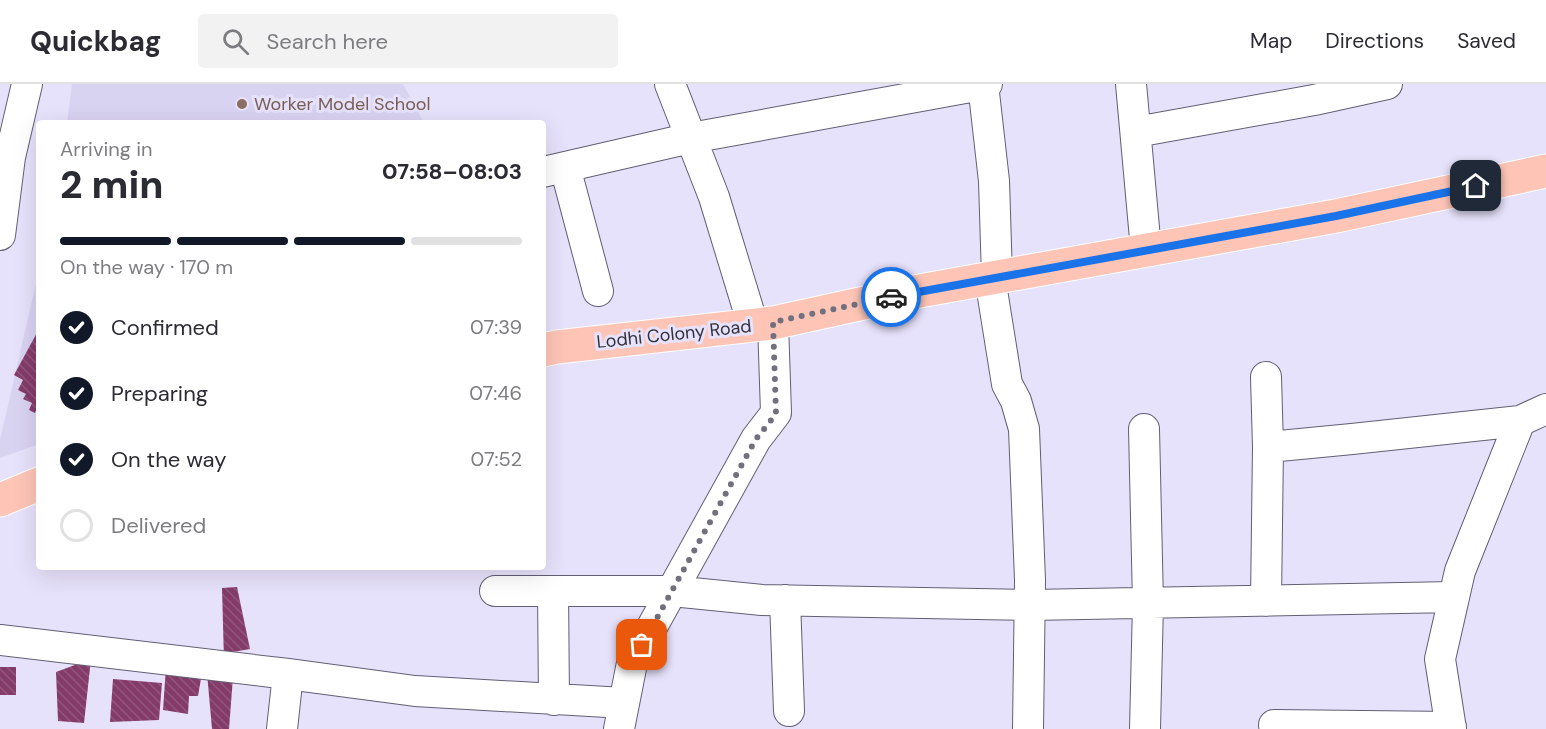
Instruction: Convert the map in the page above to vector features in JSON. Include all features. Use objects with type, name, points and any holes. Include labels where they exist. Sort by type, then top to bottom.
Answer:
[{"type":"main road","name":"Lodhi Colony Road","points":[[546,349],[763,324],[994,277],[1336,216],[1546,171]]},
{"type":"main road","points":[[0,500],[36,485]]},
{"type":"street","points":[[0,235],[10,157],[27,84]]},
{"type":"street","points":[[0,640],[415,691],[554,700],[622,716],[632,663],[756,439],[776,414],[763,324],[669,84]]},
{"type":"street","points":[[598,291],[554,170],[691,138],[984,84],[994,181],[994,277],[1007,384],[1016,401],[1024,429],[1030,580],[1028,729]]},
{"type":"street","points":[[1131,84],[1146,250]]},
{"type":"street","points":[[1136,132],[1314,100],[1386,84]]},
{"type":"street","points":[[1266,377],[1268,447],[1266,601]]},
{"type":"street","points":[[1268,447],[1352,439],[1533,415]]},
{"type":"street","points":[[1274,725],[1451,728],[1440,659],[1460,571],[1533,415]]},
{"type":"street","points":[[1144,429],[1148,603],[1145,729]]},
{"type":"street","points":[[495,591],[672,591],[762,600],[1030,605],[1454,597]]},
{"type":"street","points":[[553,591],[554,700]]},
{"type":"street","points":[[785,600],[789,711]]},
{"type":"street","points":[[282,729],[288,674]]},
{"type":"shaded area","name":"Worker Model School","points":[[72,84],[403,84],[422,120],[67,120]]},
{"type":"shaded area","points":[[36,283],[36,445],[0,458],[0,440]]},
{"type":"building","points":[[36,335],[35,413],[29,410],[32,403],[23,399],[26,394],[18,390],[23,380],[14,375]]},
{"type":"building","points":[[237,587],[250,649],[233,652],[233,661],[224,661],[222,588]]},
{"type":"building","points":[[91,659],[84,723],[58,721],[56,672]]},
{"type":"building","points":[[0,667],[16,667],[16,695],[0,695]]},
{"type":"building","points":[[166,667],[202,673],[198,696],[189,696],[188,714],[163,710]]},
{"type":"building","points":[[207,673],[233,677],[229,729],[212,729]]},
{"type":"building","points":[[113,679],[162,683],[159,720],[110,722]]},
{"type":"way so far","points":[[642,645],[756,439],[776,414],[773,322],[891,297]]},
{"type":"place","name":"Worker Model School","points":[[242,104]]},
{"type":"route","points":[[891,297],[1336,216],[1476,186]]}]
